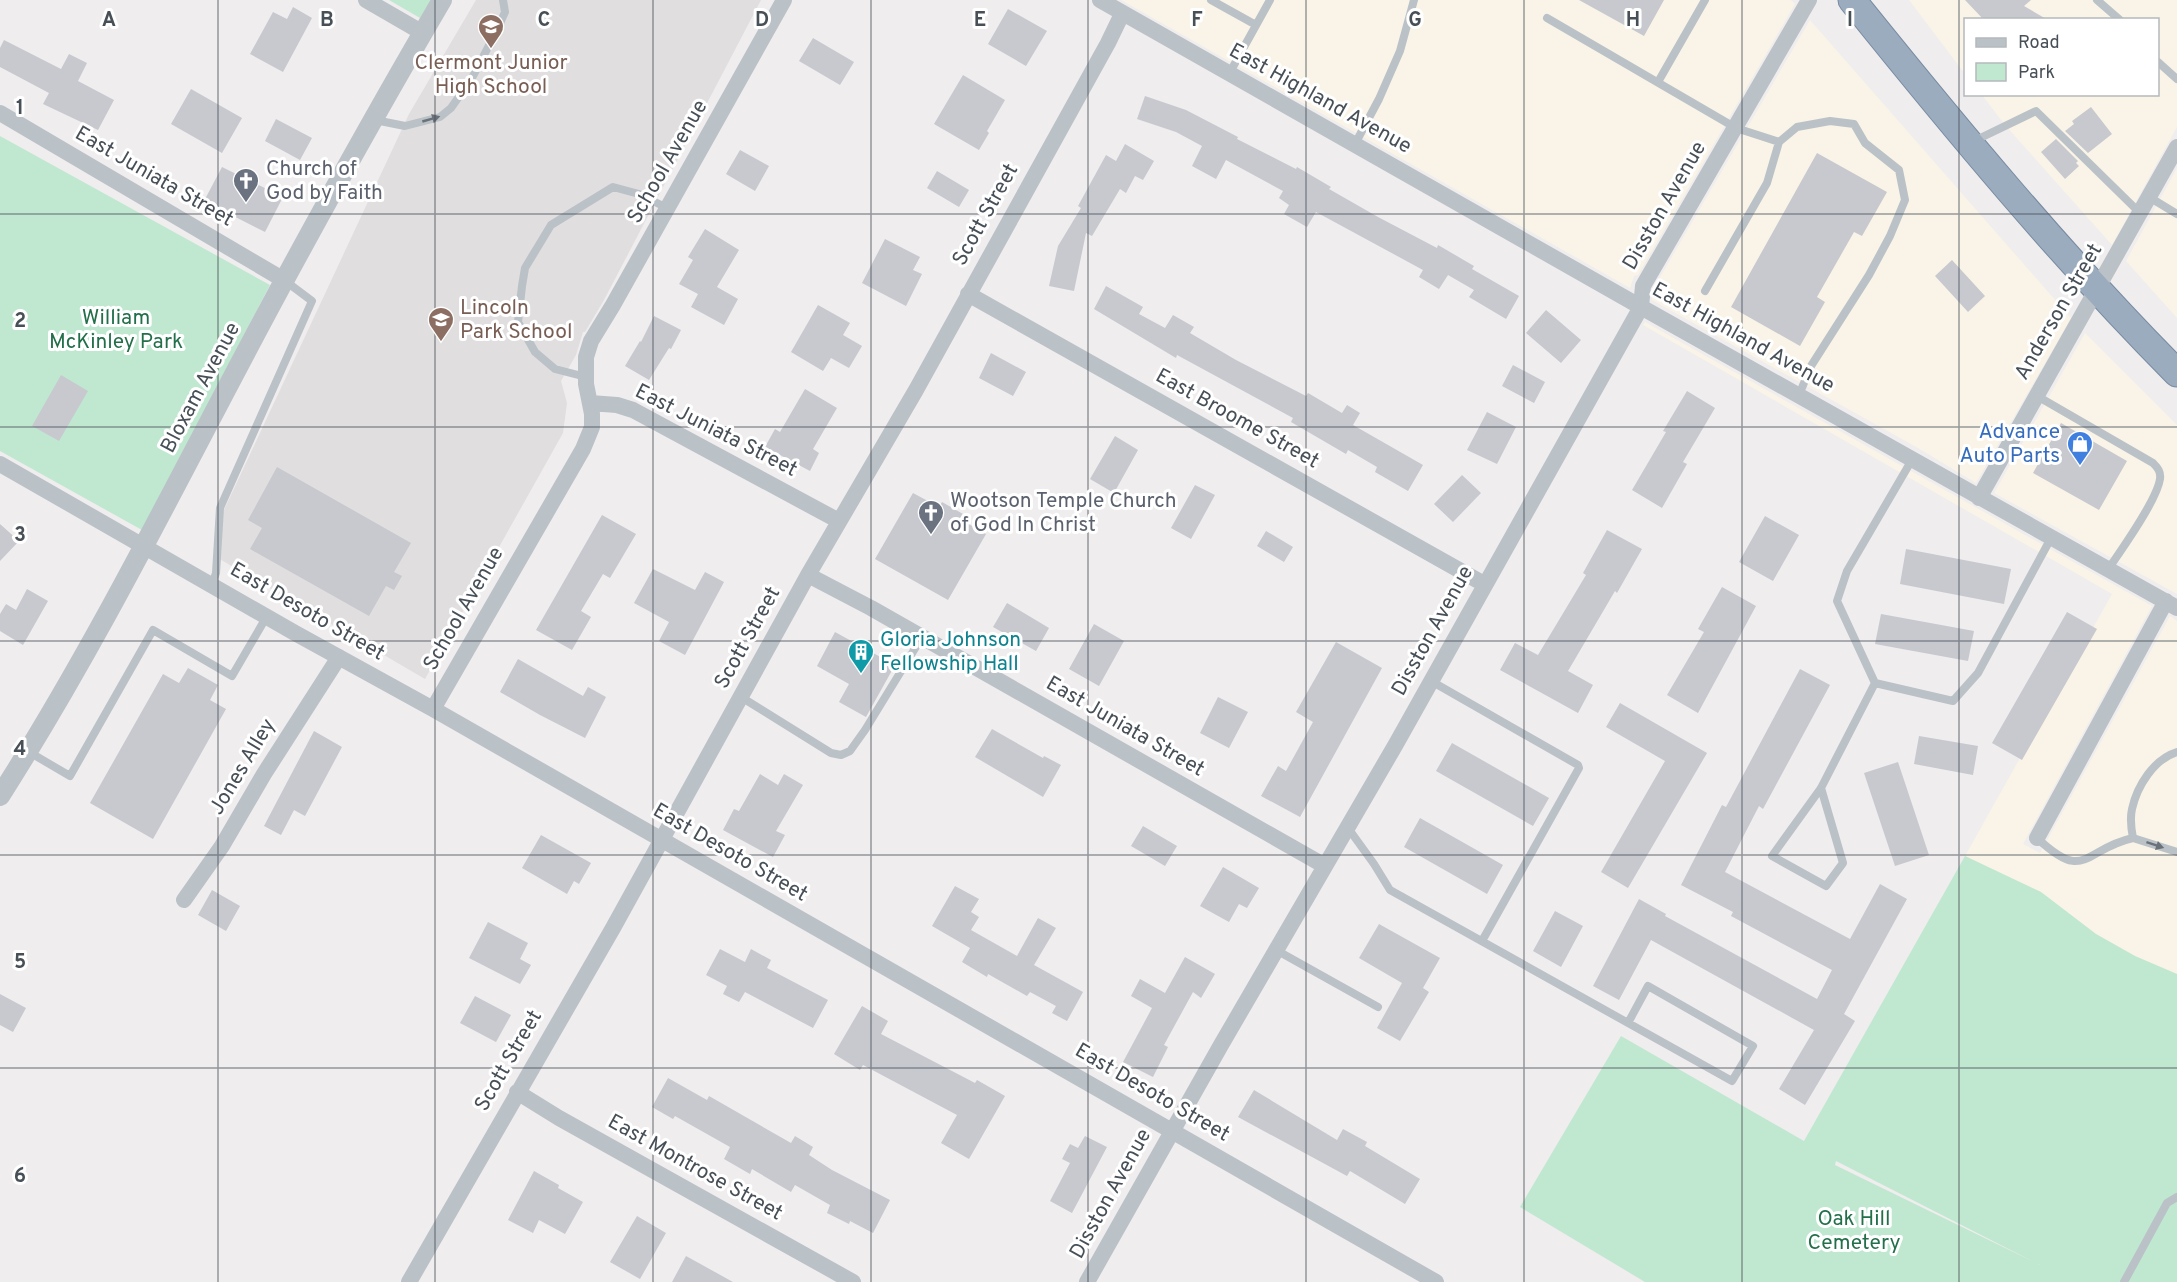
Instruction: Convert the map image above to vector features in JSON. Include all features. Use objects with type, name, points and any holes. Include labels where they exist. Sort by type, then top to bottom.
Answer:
[{"type":"highway","points":[[1852,0],[1970,143],[2098,290],[2177,373]]},
{"type":"street","name":"Bloxam Avenue","points":[[0,796],[29,752],[145,545],[284,280],[442,0]]},
{"type":"street","name":"School Avenue","points":[[586,377],[586,357],[590,344],[784,0]]},
{"type":"street","name":"East Highland Avenue","points":[[1100,0],[1641,307],[1913,458],[1979,498],[2172,604]]},
{"type":"street","name":"Disston Avenue","points":[[1087,1282],[1431,681],[1641,307],[1643,286],[1809,0]]},
{"type":"street","points":[[374,2],[423,33]]},
{"type":"street","name":"Scott Street","points":[[409,1282],[613,928],[838,521],[1108,43],[1122,14]]},
{"type":"street","name":"East Juniata Street","points":[[0,113],[284,280]]},
{"type":"street","name":"Anderson Street","points":[[1979,498],[2177,147]]},
{"type":"street","name":"East Broome Street","points":[[968,294],[1484,584]]},
{"type":"street","points":[[586,377],[590,403]]},
{"type":"street","name":"School Avenue","points":[[433,709],[583,449],[592,427],[590,403]]},
{"type":"street","name":"East Juniata Street","points":[[590,403],[618,405],[633,410],[838,521]]},
{"type":"street","name":"East Desoto Street","points":[[0,464],[1173,1130],[1436,1282]]},
{"type":"street","name":"East Juniata Street","points":[[808,575],[922,637],[1325,866]]},
{"type":"street","points":[[2037,838],[2172,604]]},
{"type":"street","name":"Jones Alley","points":[[184,900],[222,846],[264,774],[339,657]]},
{"type":"street","name":"East Montrose Street","points":[[517,1092],[559,1118],[853,1282]]},
{"type":"lane","points":[[374,120],[405,126],[440,117],[451,108],[472,78],[497,30],[505,12],[503,0]]},
{"type":"lane","points":[[1210,0],[1256,25]]},
{"type":"lane","points":[[1229,74],[1269,0]]},
{"type":"lane","points":[[1355,144],[1379,99],[1400,51],[1414,0]]},
{"type":"lane","points":[[1658,82],[1705,0]]},
{"type":"lane","points":[[2097,0],[2118,18]]},
{"type":"lane","points":[[1547,18],[1736,128],[1779,142]]},
{"type":"lane","points":[[2159,64],[2177,79]]},
{"type":"lane","points":[[1970,143],[2036,111],[2140,214]]},
{"type":"lane","points":[[1705,291],[1767,183],[1779,142],[1797,127],[1830,121],[1854,124],[1865,143],[1899,170],[1905,200],[1890,236],[1869,275],[1811,366],[1799,395]]},
{"type":"lane","points":[[586,377],[555,369],[535,352],[518,322],[525,268],[551,225],[613,187],[639,194],[667,208]]},
{"type":"lane","points":[[2149,198],[2177,214]]},
{"type":"lane","points":[[212,584],[216,573],[220,508],[312,301],[284,280]]},
{"type":"lane","points":[[2037,396],[2154,463],[2160,471],[2160,481],[2154,495],[2109,568]]},
{"type":"lane","points":[[1875,683],[1837,601],[1848,571],[1913,458]]},
{"type":"lane","points":[[1875,683],[1953,701],[1978,673],[2051,538]]},
{"type":"lane","points":[[29,752],[70,776],[153,630],[232,676],[267,616]]},
{"type":"lane","points":[[741,697],[831,753],[841,755],[850,751],[865,730],[922,637]]},
{"type":"lane","points":[[1431,681],[1578,765],[1579,768],[1482,941]]},
{"type":"lane","points":[[1821,788],[1843,863],[1826,886],[1772,856],[1821,788],[1875,683]]},
{"type":"lane","points":[[2133,838],[2132,809],[2142,784],[2158,762],[2167,755],[2177,752]]},
{"type":"lane","points":[[1347,827],[1390,890],[1482,941],[1628,1023],[1732,1081],[1753,1046],[1648,986],[1628,1023]]},
{"type":"lane","points":[[2037,838],[2064,861],[2085,860],[2125,839],[2133,838],[2177,852]]},
{"type":"lane","points":[[1276,950],[1377,1006]]},
{"type":"lane","points":[[2124,1282],[2167,1203],[2177,1197]]},
{"type":"shaded area","name":"Lincoln Park School","points":[[476,0],[761,0],[604,300],[583,332],[576,355],[561,381],[567,403],[563,433],[425,679],[218,558],[223,512],[409,114]]},
{"type":"shaded area","points":[[1121,0],[1791,0],[1795,4],[1638,275],[1634,276],[1630,288]]},
{"type":"shaded area","points":[[1909,0],[2177,0],[2177,127],[2112,245],[2005,125],[1983,96],[2159,96],[2159,18],[1964,18],[1964,73]]},
{"type":"shaded area","points":[[1810,20],[2071,318],[1976,483],[1918,448],[1652,300],[1653,289]]},
{"type":"shaded area","points":[[2177,168],[2177,318],[2126,261]]},
{"type":"shaded area","points":[[1645,322],[2152,606],[2023,844],[2040,853],[2170,616],[2177,621],[2177,974],[2135,956],[2096,934],[2041,892],[1965,856],[2112,594],[1643,325]]},
{"type":"shaded area","points":[[2085,333],[2177,425],[2177,594],[1994,493]]},
{"type":"green space","points":[[389,0],[431,0],[420,18]]},
{"type":"green space","name":"William McKinley Park","points":[[0,136],[270,285],[142,530],[0,451]]},
{"type":"green space","name":"Oak Hill Cemetery","points":[[1965,856],[2041,892],[2096,934],[2135,956],[2177,974],[2177,1282],[1645,1282],[1520,1207],[1621,1036],[1804,1141]],"holes":[[[1836,1161],[2040,1265],[1835,1165]]]},
{"type":"building","points":[[1579,0],[1664,0],[1644,36]]},
{"type":"building","points":[[1965,0],[2031,0],[2024,6],[2045,18],[1982,18]]},
{"type":"building","points":[[293,7],[312,18],[283,72],[250,54],[273,12],[287,19]]},
{"type":"building","points":[[1008,9],[1047,31],[1026,66],[988,44]]},
{"type":"building","points":[[813,38],[854,62],[840,85],[799,61]]},
{"type":"building","points":[[4,40],[61,69],[69,54],[87,63],[78,81],[114,100],[98,130],[43,104],[49,93],[0,67],[0,48]]},
{"type":"building","points":[[963,75],[1005,100],[979,150],[934,124]]},
{"type":"building","points":[[191,89],[242,118],[222,153],[171,124]]},
{"type":"building","points":[[1145,96],[1186,110],[1238,137],[1237,139],[1296,169],[1297,167],[1331,187],[1329,189],[1378,217],[1437,248],[1438,245],[1474,266],[1472,269],[1519,296],[1506,319],[1469,297],[1474,290],[1448,275],[1439,289],[1419,277],[1423,270],[1316,212],[1307,227],[1284,214],[1289,205],[1279,198],[1283,191],[1226,160],[1216,179],[1192,166],[1202,146],[1176,132],[1137,119]]},
{"type":"building","points":[[2091,107],[2112,134],[2088,153],[2065,131],[2074,124],[2072,121]]},
{"type":"building","points":[[276,119],[312,138],[300,160],[265,141]]},
{"type":"building","points":[[2056,139],[2078,161],[2076,163],[2079,166],[2065,179],[2041,152]]},
{"type":"building","points":[[1125,144],[1154,161],[1143,180],[1135,176],[1126,193],[1120,189],[1092,236],[1086,233],[1074,291],[1049,286],[1058,246],[1081,208],[1078,206],[1106,155],[1116,161]]},
{"type":"building","points":[[740,150],[769,166],[755,191],[726,174]]},
{"type":"building","points":[[1817,153],[1887,192],[1862,236],[1854,232],[1817,297],[1825,302],[1800,346],[1731,307]]},
{"type":"building","points":[[222,167],[283,197],[265,232],[204,201]]},
{"type":"building","points":[[937,171],[969,190],[959,207],[927,188]]},
{"type":"building","points":[[705,229],[739,250],[717,287],[738,299],[724,325],[691,307],[698,294],[679,284],[693,260],[688,257]]},
{"type":"building","points":[[885,239],[920,257],[913,270],[922,274],[906,306],[862,283]]},
{"type":"building","points":[[1952,260],[1985,296],[1968,312],[1935,276]]},
{"type":"building","points":[[1106,286],[1143,307],[1139,314],[1165,328],[1173,315],[1194,327],[1190,333],[1236,360],[1306,396],[1308,393],[1342,413],[1347,405],[1360,413],[1353,425],[1423,465],[1408,491],[1375,472],[1377,467],[1348,450],[1346,454],[1291,422],[1293,418],[1177,355],[1176,358],[1094,309]]},
{"type":"building","points":[[818,305],[850,323],[843,335],[862,346],[849,368],[831,358],[823,371],[791,352]]},
{"type":"building","points":[[1546,310],[1581,340],[1561,363],[1526,333]]},
{"type":"building","points":[[654,316],[681,330],[671,349],[669,348],[649,380],[625,366]]},
{"type":"building","points":[[991,353],[1026,372],[1013,396],[979,378]]},
{"type":"building","points":[[1513,365],[1545,382],[1534,403],[1502,386]]},
{"type":"building","points":[[61,375],[88,391],[59,441],[32,426]]},
{"type":"building","points":[[805,389],[837,408],[813,449],[819,453],[810,471],[765,447],[775,429],[780,432]]},
{"type":"building","points":[[1687,391],[1715,408],[1683,462],[1687,464],[1662,508],[1632,490]]},
{"type":"building","points":[[1487,412],[1516,427],[1497,464],[1467,450]]},
{"type":"building","name":"Advance Auto Parts","points":[[2061,423],[2127,461],[2099,510],[2033,473]]},
{"type":"building","points":[[1115,436],[1138,450],[1114,493],[1090,479]]},
{"type":"building","points":[[277,467],[411,543],[394,572],[402,576],[394,590],[386,586],[369,616],[250,549],[262,528],[248,520]]},
{"type":"building","points":[[1462,475],[1481,493],[1453,522],[1434,504]]},
{"type":"building","points":[[1195,485],[1215,495],[1191,539],[1171,528]]},
{"type":"building","points":[[913,493],[939,507],[942,502],[963,514],[960,519],[986,534],[948,600],[875,559]]},
{"type":"building","points":[[602,515],[636,534],[610,578],[603,574],[581,611],[591,617],[572,650],[536,630]]},
{"type":"building","points":[[1765,516],[1799,535],[1773,581],[1739,562]]},
{"type":"building","points":[[0,524],[19,541],[0,561]]},
{"type":"building","points":[[1607,530],[1642,549],[1568,671],[1593,685],[1578,713],[1500,670],[1515,643],[1538,655],[1586,575],[1583,573]]},
{"type":"building","points":[[1266,531],[1293,547],[1284,562],[1257,546]]},
{"type":"building","points":[[1906,549],[2011,569],[2004,604],[1900,584]]},
{"type":"building","points":[[653,569],[695,590],[705,572],[724,582],[685,655],[659,641],[669,622],[634,603]]},
{"type":"building","points":[[1722,587],[1756,606],[1698,713],[1667,695],[1704,632],[1698,629]]},
{"type":"building","points":[[27,589],[48,601],[23,645],[0,631],[0,614],[6,604],[16,610]]},
{"type":"building","points":[[1007,603],[1049,628],[1036,651],[993,627]]},
{"type":"building","points":[[2067,612],[2097,629],[2022,760],[1992,743]]},
{"type":"building","points":[[1881,614],[1974,631],[1968,661],[1875,644]]},
{"type":"building","points":[[1094,624],[1124,641],[1099,686],[1069,669]]},
{"type":"building","name":"Gloria Johnson Fellowship Hall","points":[[835,632],[895,665],[866,717],[839,702],[849,684],[817,666]]},
{"type":"building","points":[[1336,642],[1382,668],[1300,817],[1261,796],[1278,766],[1286,771],[1313,722],[1296,712]]},
{"type":"building","points":[[518,659],[583,696],[588,687],[606,697],[585,738],[500,692]]},
{"type":"building","points":[[188,668],[218,685],[210,700],[226,709],[153,839],[90,803],[163,674],[179,683]]},
{"type":"building","points":[[1800,669],[1830,685],[1763,809],[1759,806],[1725,872],[1850,939],[1880,884],[1907,899],[1844,1014],[1855,1021],[1805,1105],[1779,1089],[1814,1030],[1651,940],[1619,1000],[1593,986],[1639,899],[1666,914],[1665,916],[1817,999],[1832,970],[1731,916],[1733,912],[1681,885],[1722,805],[1726,807]]},
{"type":"building","points":[[1218,697],[1248,712],[1229,748],[1200,733]]},
{"type":"building","points":[[1620,703],[1707,753],[1628,888],[1601,872],[1665,761],[1606,727]]},
{"type":"building","points":[[992,729],[1043,758],[1044,756],[1061,765],[1043,797],[975,757]]},
{"type":"building","points":[[314,731],[342,747],[305,816],[294,810],[281,835],[264,826]]},
{"type":"building","points":[[1919,736],[1978,746],[1973,775],[1914,764]]},
{"type":"building","points":[[1452,743],[1549,798],[1533,826],[1436,771]]},
{"type":"building","points":[[1898,762],[1929,855],[1895,866],[1864,773]]},
{"type":"building","points":[[760,774],[778,785],[784,774],[803,785],[776,831],[785,835],[773,857],[723,830],[734,809],[739,811]]},
{"type":"building","points":[[1420,818],[1503,865],[1487,894],[1404,847]]},
{"type":"building","points":[[1143,826],[1177,846],[1165,866],[1131,846]]},
{"type":"building","points":[[541,835],[591,863],[579,884],[574,881],[567,894],[522,868]]},
{"type":"building","points":[[1223,867],[1259,888],[1247,908],[1239,904],[1229,922],[1200,906]]},
{"type":"building","points":[[955,886],[979,899],[971,912],[979,917],[971,930],[1017,956],[1038,918],[1056,928],[1034,965],[1083,992],[1067,1021],[1052,1013],[1056,1006],[1030,992],[1027,996],[962,962],[970,948],[932,926]]},
{"type":"building","points":[[212,890],[240,906],[226,931],[198,915]]},
{"type":"building","points":[[1555,911],[1583,926],[1561,967],[1533,951]]},
{"type":"building","points":[[488,922],[528,943],[520,959],[531,965],[520,984],[469,958]]},
{"type":"building","points":[[1379,924],[1440,958],[1423,988],[1429,992],[1400,1041],[1377,1028],[1402,983],[1359,958]]},
{"type":"building","points":[[720,949],[745,962],[751,949],[771,960],[767,968],[828,1000],[813,1028],[745,992],[739,1002],[723,994],[727,986],[706,975]]},
{"type":"building","points":[[1185,957],[1215,974],[1201,998],[1193,992],[1164,1045],[1168,1047],[1153,1077],[1123,1062],[1152,1008],[1131,996],[1140,979],[1165,993]]},
{"type":"building","points":[[0,994],[26,1008],[13,1032],[0,1025]]},
{"type":"building","points":[[475,996],[511,1015],[496,1042],[460,1023]]},
{"type":"building","points":[[862,1006],[888,1021],[881,1034],[1005,1096],[969,1159],[941,1143],[957,1115],[863,1065],[860,1070],[834,1054]]},
{"type":"building","points":[[668,1078],[707,1100],[709,1096],[791,1143],[795,1136],[813,1147],[809,1155],[832,1170],[890,1200],[873,1233],[850,1221],[849,1224],[827,1213],[830,1205],[795,1185],[791,1192],[752,1169],[750,1174],[724,1159],[730,1147],[675,1116],[673,1119],[652,1107]]},
{"type":"building","points":[[1254,1090],[1337,1140],[1343,1129],[1367,1142],[1365,1146],[1420,1179],[1405,1204],[1350,1171],[1347,1176],[1238,1117]]},
{"type":"building","points":[[1085,1136],[1107,1147],[1072,1213],[1050,1201],[1070,1163],[1062,1159],[1070,1144],[1078,1148]]},
{"type":"building","points":[[534,1171],[583,1202],[565,1234],[539,1220],[533,1233],[508,1220]]},
{"type":"building","points":[[637,1216],[666,1233],[640,1279],[610,1262]]},
{"type":"building","points":[[686,1256],[733,1282],[672,1282]]},
{"type":"place","name":"Clermont Junior High School","points":[[491,50]]},
{"type":"place","name":"Church of God by Faith","points":[[246,204]]},
{"type":"place","name":"Lincoln Park School","points":[[441,343]]},
{"type":"place","name":"Advance Auto Parts","points":[[2080,467]]},
{"type":"place","name":"Wootson Temple Church of God In Christ","points":[[931,536]]},
{"type":"place","name":"Gloria Johnson Fellowship Hall","points":[[861,675]]}]
